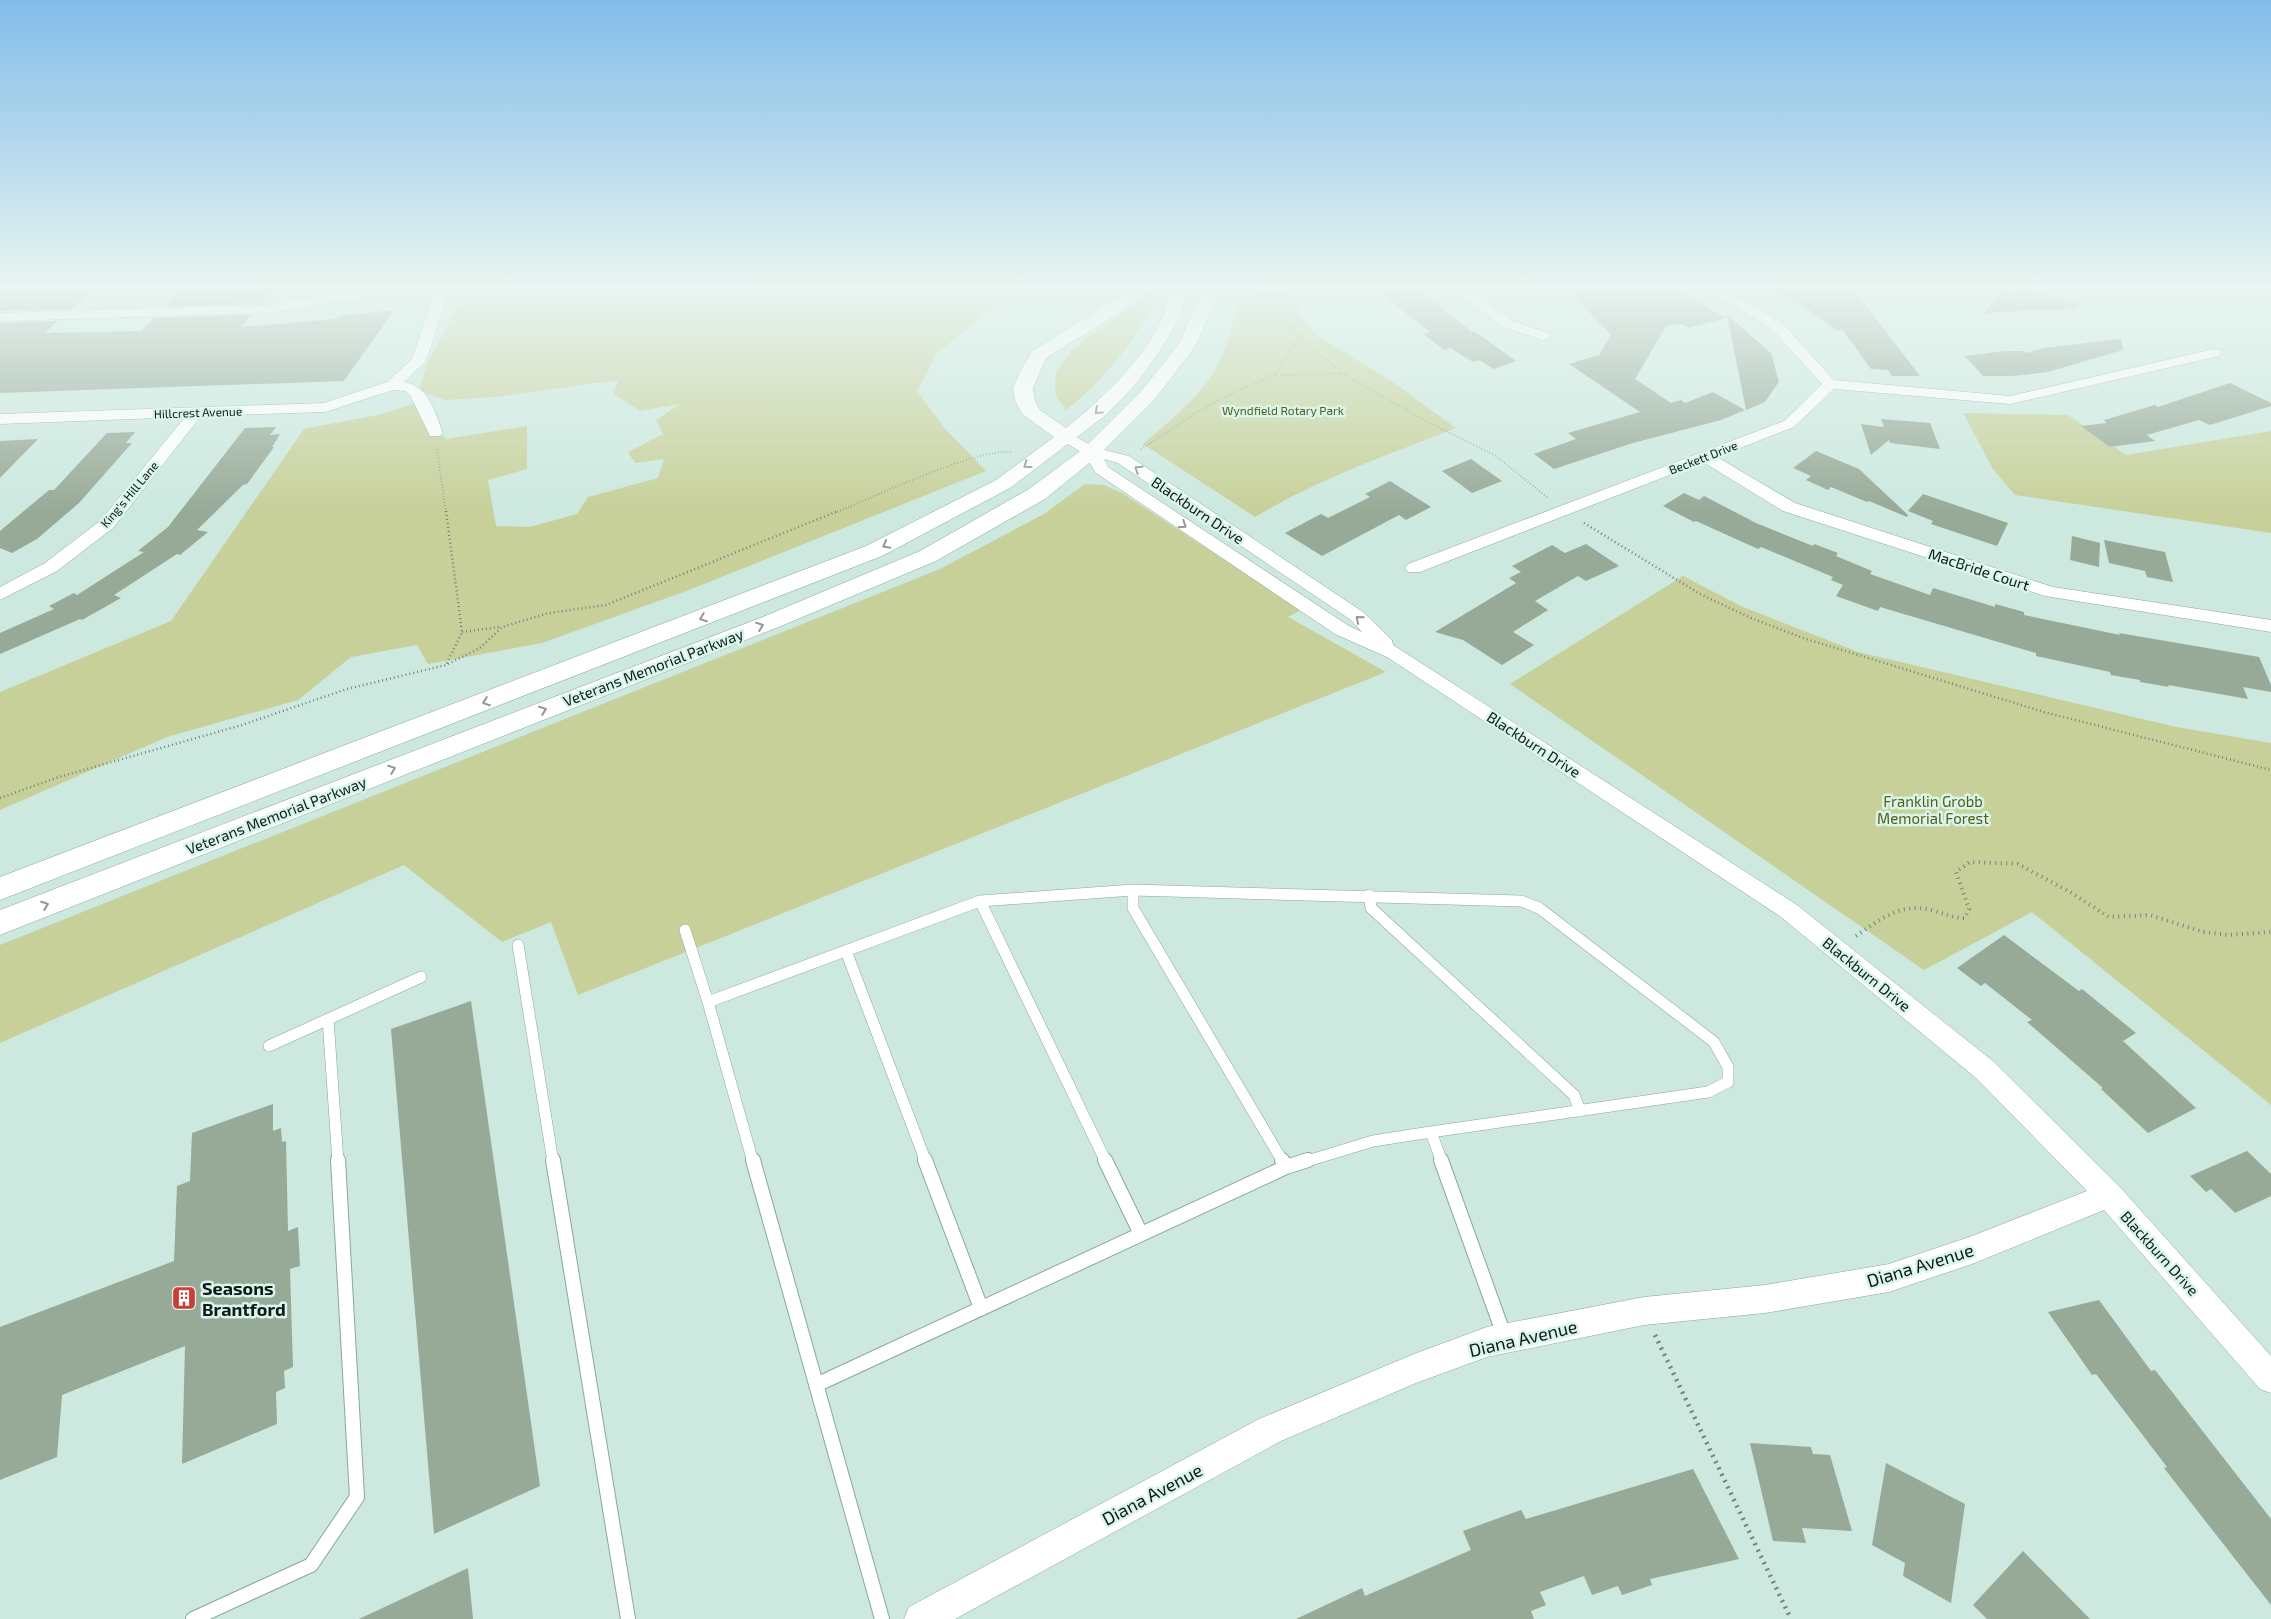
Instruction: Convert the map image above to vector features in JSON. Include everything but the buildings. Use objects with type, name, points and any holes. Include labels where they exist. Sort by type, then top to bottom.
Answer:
[{"type":"main road","points":[[1035,361],[1023,388],[1025,402],[1032,414],[1067,437]]},
{"type":"main road","name":"Veterans Memorial Parkway","points":[[0,889],[874,551],[1003,484],[1099,411],[1130,379],[1144,361]]},
{"type":"main road","name":"Veterans Memorial Parkway","points":[[0,923],[773,620],[928,556],[988,520],[1037,494],[1091,452],[1147,396],[1177,361]]},
{"type":"street","points":[[392,386],[419,361]]},
{"type":"street","points":[[1809,361],[1830,384],[2010,400],[2178,361]]},
{"type":"street","name":"Beckett Drive","points":[[1414,568],[1789,424],[1830,384]]},
{"type":"street","points":[[392,386],[411,388],[414,391],[419,397],[435,434]]},
{"type":"street","name":"Hillcrest Avenue","points":[[0,419],[325,407],[392,386]]},
{"type":"street","name":"King's Hill Lane","points":[[0,594],[50,567],[107,524],[196,413]]},
{"type":"street","name":"Blackburn Drive","points":[[1067,437],[1091,452],[1123,459],[1358,616],[1394,653]]},
{"type":"street","name":"Blackburn Drive","points":[[1091,452],[1102,470],[1342,630],[1394,653],[1789,911],[1985,1070],[2109,1196],[2271,1378]]},
{"type":"street","name":"MacBride Court","points":[[1704,456],[1789,507],[2051,592],[2271,626]]},
{"type":"street","name":"Diana Avenue","points":[[922,1619],[1270,1430],[1414,1369],[1487,1342],[1644,1312],[1765,1299],[1888,1278],[1972,1250],[2109,1196]]},
{"type":"lane","points":[[1133,890],[1133,908],[1286,1167]]},
{"type":"lane","points":[[708,1002],[980,902],[1133,890],[1498,899],[1522,901],[1539,908],[1714,1042],[1728,1067],[1728,1082],[1708,1092],[1373,1141],[1286,1167],[816,1385]]},
{"type":"lane","points":[[1369,895],[1372,908],[1574,1095],[1580,1110]]},
{"type":"lane","points":[[980,902],[1141,1234]]},
{"type":"lane","points":[[685,930],[708,1002],[882,1619]]},
{"type":"lane","points":[[518,945],[628,1619]]},
{"type":"lane","points":[[846,951],[982,1308]]},
{"type":"lane","points":[[268,1046],[421,977]]},
{"type":"lane","points":[[193,1619],[311,1565],[357,1497],[328,1019]]},
{"type":"lane","points":[[1431,1132],[1505,1339]]},
{"type":"path","points":[[1274,375],[1284,361]]},
{"type":"path","points":[[1327,361],[1343,374],[1424,420],[1496,456],[1564,510],[1700,594],[1758,620],[1817,643],[1996,699],[2160,744],[2271,770]]},
{"type":"path","points":[[1123,459],[1230,394],[1274,375],[1343,374]]},
{"type":"path","points":[[435,434],[462,632],[446,665]]},
{"type":"path","points":[[462,632],[502,627],[549,613],[606,605],[953,465],[1000,451],[1042,455]]},
{"type":"path","points":[[0,798],[59,777],[242,725],[347,689],[446,665],[480,648],[502,627]]},
{"type":"path","points":[[1836,949],[1896,910],[1915,906],[1955,919],[1965,918],[1969,909],[1956,872],[1970,862],[2018,864],[2070,892],[2109,917],[2150,915],[2203,932],[2228,935],[2271,932]]},
{"type":"path","points":[[1644,1312],[1791,1619]]},
{"type":"green space","points":[[428,361],[933,361],[917,391],[946,430],[986,471],[689,590],[542,643],[428,664],[417,645],[351,657],[298,700],[167,737],[0,810],[0,692],[171,621],[304,429],[377,415],[417,403],[446,439],[527,426],[527,469],[488,480],[496,526],[530,527],[577,514],[588,497],[658,478],[664,459],[635,463],[628,452],[663,434],[656,420],[680,404],[640,411],[614,394],[618,380],[496,397],[445,400],[419,391]]},
{"type":"green space","points":[[1064,361],[1117,361],[1079,400],[1066,410],[1056,394],[1055,381]]},
{"type":"green space","name":"Wyndfield Rotary Park","points":[[1220,361],[1358,361],[1390,380],[1456,428],[1328,479],[1255,517],[1143,444],[1187,405],[1215,370]]},
{"type":"green space","points":[[1963,413],[2068,415],[2126,455],[2271,431],[2271,533],[2015,495],[1993,469]]},
{"type":"green space","points":[[1085,484],[1104,485],[1122,493],[1301,610],[1288,617],[1386,672],[578,995],[551,922],[502,942],[404,865],[0,1043],[0,945],[940,569],[1044,514]]},
{"type":"green space","name":"Franklin Grobb Memorial Forest","points":[[1683,576],[1743,607],[1858,652],[2176,727],[2271,743],[2271,1105],[2032,912],[1924,970],[1510,684]]},
{"type":"place","name":"Seasons Brantford","points":[[184,1298]]}]
